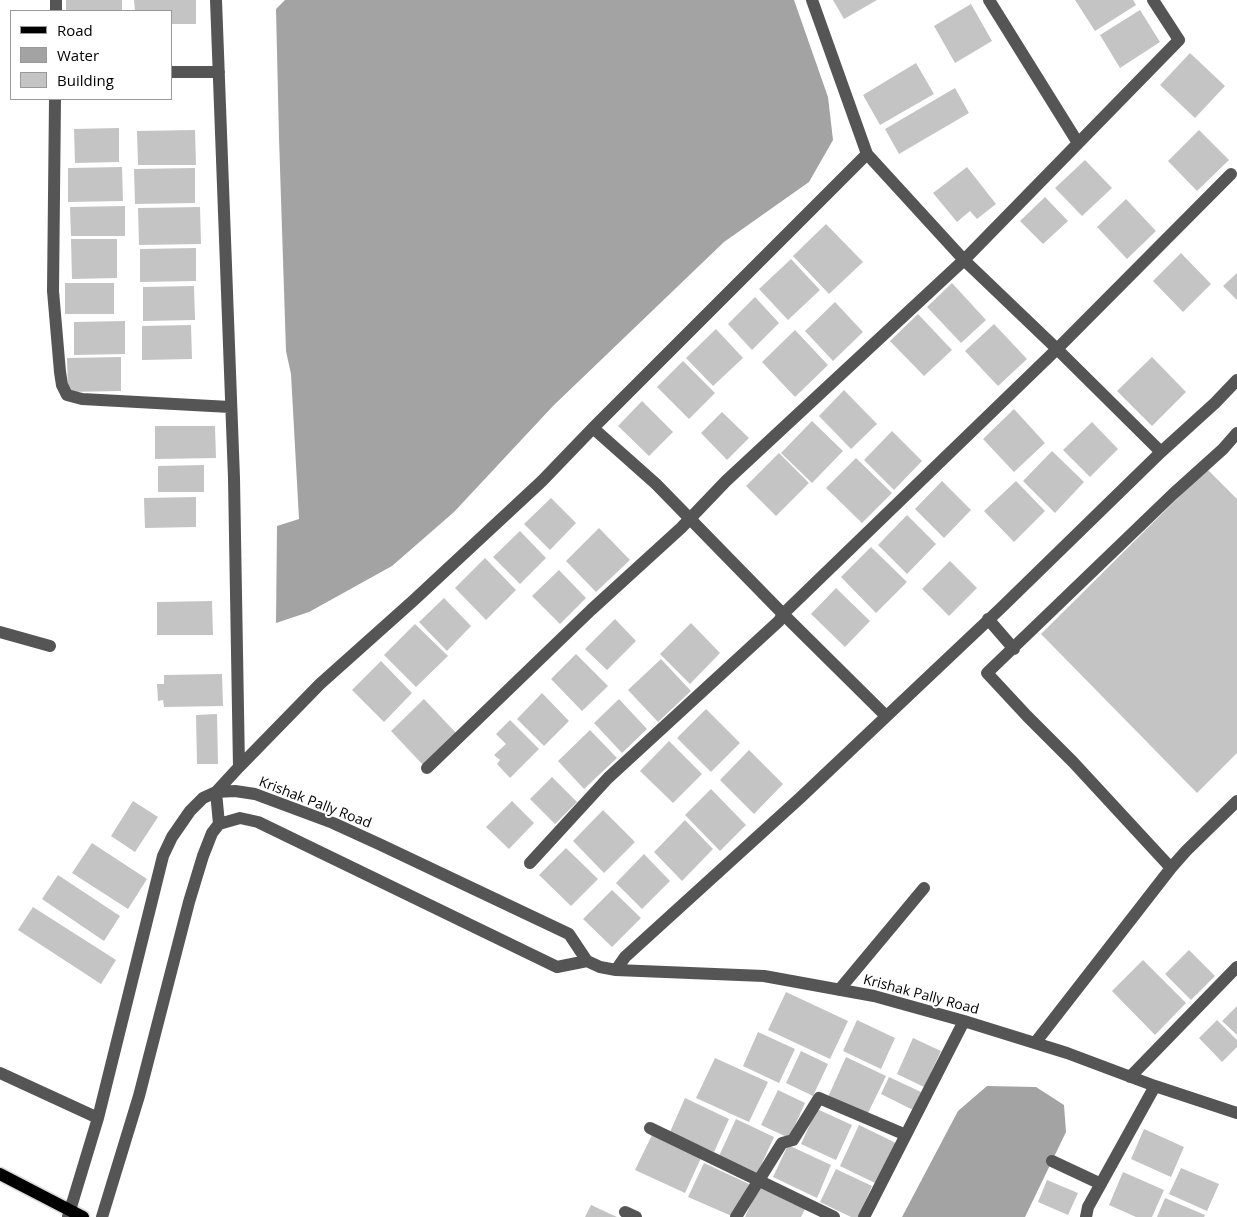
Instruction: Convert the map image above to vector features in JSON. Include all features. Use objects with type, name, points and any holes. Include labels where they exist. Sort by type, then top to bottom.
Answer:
[{"type":"main road","points":[[0,1174],[70,1214],[83,1217]]},
{"type":"street","points":[[216,0],[236,558],[239,767]]},
{"type":"street","points":[[812,0],[867,154],[964,260],[1058,349],[1161,452]]},
{"type":"street","points":[[989,0],[1078,143]]},
{"type":"street","points":[[427,768],[734,474],[964,260],[1179,40],[1153,0]]},
{"type":"street","points":[[172,72],[219,72]]},
{"type":"street","points":[[55,100],[53,292],[60,372],[62,385],[67,395],[82,399],[230,408]]},
{"type":"street","points":[[70,1214],[98,1118],[163,856],[172,837],[190,811],[203,798],[216,792],[320,684],[542,481],[867,154]]},
{"type":"street","points":[[530,863],[608,778],[779,622],[783,614],[1058,349],[1231,174]]},
{"type":"street","points":[[616,970],[625,958],[800,798],[1161,452],[1216,403],[1237,380]]},
{"type":"street","points":[[593,428],[656,484],[886,716]]},
{"type":"street","points":[[1171,868],[987,673],[1237,433]]},
{"type":"street","points":[[988,619],[1014,648]]},
{"type":"street","points":[[0,632],[50,646]]},
{"type":"street","name":"Krishak Pally Road","points":[[216,792],[235,791],[255,794],[332,823],[379,844],[569,934],[587,961],[600,967],[616,970],[764,976],[874,996],[1036,1043],[1237,1114]]},
{"type":"street","points":[[216,792],[219,824]]},
{"type":"street","points":[[1036,1043],[1171,868],[1186,850],[1237,801]]},
{"type":"street","points":[[102,1217],[139,1096],[189,902],[203,856],[212,833],[219,824],[240,818],[258,822],[557,967],[587,961]]},
{"type":"street","points":[[839,990],[924,888]]},
{"type":"street","points":[[1130,1077],[1237,967]]},
{"type":"street","points":[[864,1217],[964,1021]]},
{"type":"street","points":[[0,1073],[98,1118]]},
{"type":"street","points":[[1086,1217],[1088,1207],[1154,1086]]},
{"type":"street","points":[[736,1217],[782,1143],[793,1140],[819,1098],[906,1135]]},
{"type":"street","points":[[650,1128],[758,1182],[834,1217]]},
{"type":"street","points":[[1052,1160],[1101,1184]]},
{"type":"water","points":[[285,0],[794,0],[828,97],[833,140],[809,182],[724,242],[553,406],[454,512],[392,566],[309,612],[276,623],[277,526],[299,519],[291,374],[286,351],[279,138],[276,9]]},
{"type":"water","points":[[987,1086],[1036,1087],[1064,1105],[1066,1132],[1025,1217],[902,1217],[958,1111]]},
{"type":"building","points":[[66,0],[122,0],[122,10],[66,10]]},
{"type":"building","points":[[134,0],[196,0],[196,24],[172,24],[172,10],[135,10]]},
{"type":"building","points":[[833,0],[877,0],[844,19]]},
{"type":"building","points":[[1075,0],[1133,0],[1136,5],[1095,31]]},
{"type":"building","points":[[971,4],[992,41],[955,63],[934,26]]},
{"type":"building","points":[[1140,10],[1160,42],[1120,68],[1100,35]]},
{"type":"building","points":[[1190,53],[1225,86],[1195,118],[1160,85]]},
{"type":"building","points":[[916,63],[934,94],[880,125],[863,95]]},
{"type":"building","points":[[955,88],[969,113],[899,154],[885,129]]},
{"type":"building","points":[[119,128],[119,162],[75,163],[74,129]]},
{"type":"building","points":[[195,130],[196,165],[138,165],[137,131]]},
{"type":"building","points":[[1199,130],[1229,160],[1197,191],[1168,161]]},
{"type":"building","points":[[1085,160],[1112,188],[1082,216],[1055,188]]},
{"type":"building","points":[[122,167],[123,201],[68,202],[68,168]]},
{"type":"building","points":[[967,167],[996,204],[977,219],[970,211],[957,222],[933,193]]},
{"type":"building","points":[[195,168],[195,203],[135,204],[134,169]]},
{"type":"building","points":[[1045,197],[1068,221],[1043,244],[1020,221]]},
{"type":"building","points":[[1126,199],[1156,231],[1127,259],[1097,227]]},
{"type":"building","points":[[125,206],[125,236],[71,236],[70,207]]},
{"type":"building","points":[[200,207],[201,244],[139,245],[138,208]]},
{"type":"building","points":[[826,224],[863,262],[829,294],[793,256]]},
{"type":"building","points":[[71,239],[117,239],[117,278],[72,279]]},
{"type":"building","points":[[196,248],[196,281],[140,282],[140,249]]},
{"type":"building","points":[[1181,253],[1211,284],[1183,312],[1153,281]]},
{"type":"building","points":[[791,259],[820,290],[788,320],[759,289]]},
{"type":"building","points":[[1237,273],[1237,300],[1223,286]]},
{"type":"building","points":[[65,283],[114,283],[114,314],[65,314]]},
{"type":"building","points":[[952,283],[986,320],[961,343],[927,307]]},
{"type":"building","points":[[194,286],[195,320],[143,321],[143,287]]},
{"type":"building","points":[[755,297],[779,323],[752,350],[728,324]]},
{"type":"building","points":[[835,302],[863,332],[833,361],[805,331]]},
{"type":"building","points":[[918,314],[952,350],[924,376],[890,341]]},
{"type":"building","points":[[125,321],[125,354],[74,355],[74,322]]},
{"type":"building","points":[[994,324],[1027,359],[998,386],[965,351]]},
{"type":"building","points":[[191,325],[192,359],[142,360],[142,326]]},
{"type":"building","points":[[716,329],[743,358],[713,386],[686,358]]},
{"type":"building","points":[[795,330],[828,365],[795,397],[762,362]]},
{"type":"building","points":[[121,357],[121,391],[68,392],[67,358]]},
{"type":"building","points":[[1152,357],[1186,392],[1152,426],[1117,391]]},
{"type":"building","points":[[683,361],[715,393],[689,419],[657,387]]},
{"type":"building","points":[[844,390],[877,424],[851,449],[819,416]]},
{"type":"building","points":[[642,401],[673,432],[649,456],[618,426]]},
{"type":"building","points":[[1014,409],[1045,443],[1014,472],[983,439]]},
{"type":"building","points":[[722,412],[749,438],[727,460],[701,433]]},
{"type":"building","points":[[812,421],[843,451],[812,483],[781,453]]},
{"type":"building","points":[[1092,422],[1118,449],[1090,477],[1063,450]]},
{"type":"building","points":[[155,426],[215,426],[216,458],[155,459]]},
{"type":"building","points":[[892,431],[922,461],[894,490],[864,460]]},
{"type":"building","points":[[1052,451],[1084,482],[1055,513],[1023,481]]},
{"type":"building","points":[[779,453],[809,483],[776,516],[746,486]]},
{"type":"building","points":[[856,458],[892,493],[862,523],[826,488]]},
{"type":"building","points":[[204,465],[204,492],[158,492],[158,466]]},
{"type":"building","points":[[1207,469],[1237,499],[1237,753],[1197,793],[1041,634]]},
{"type":"building","points":[[942,481],[971,510],[944,538],[915,509]]},
{"type":"building","points":[[1016,481],[1045,511],[1014,542],[984,511]]},
{"type":"building","points":[[196,497],[196,527],[145,528],[144,498]]},
{"type":"building","points":[[551,498],[576,523],[550,550],[524,524]]},
{"type":"building","points":[[907,515],[936,544],[907,574],[878,545]]},
{"type":"building","points":[[599,528],[630,560],[596,592],[566,561]]},
{"type":"building","points":[[520,531],[546,558],[520,584],[493,557]]},
{"type":"building","points":[[871,547],[907,582],[876,613],[841,577]]},
{"type":"building","points":[[485,558],[516,590],[486,620],[455,588]]},
{"type":"building","points":[[950,561],[977,588],[949,616],[922,589]]},
{"type":"building","points":[[559,570],[586,598],[560,624],[532,596]]},
{"type":"building","points":[[836,588],[870,621],[845,647],[811,614]]},
{"type":"building","points":[[444,598],[471,626],[447,651],[419,622]]},
{"type":"building","points":[[212,601],[213,635],[157,635],[157,602]]},
{"type":"building","points":[[615,619],[636,641],[607,670],[585,649]]},
{"type":"building","points":[[691,623],[720,653],[690,684],[660,654]]},
{"type":"building","points":[[415,624],[448,656],[416,687],[384,655]]},
{"type":"building","points":[[576,654],[608,686],[582,711],[551,679]]},
{"type":"building","points":[[661,659],[691,691],[658,722],[628,690]]},
{"type":"building","points":[[381,661],[412,693],[384,722],[352,690]]},
{"type":"building","points":[[222,674],[223,706],[164,707],[163,700],[158,701],[157,684],[164,684],[164,675]]},
{"type":"building","points":[[542,693],[569,721],[544,746],[517,719]]},
{"type":"building","points":[[424,699],[456,733],[423,765],[391,731]]},
{"type":"building","points":[[619,699],[647,729],[622,753],[594,723]]},
{"type":"building","points":[[706,709],[740,743],[711,772],[677,738]]},
{"type":"building","points":[[217,714],[218,764],[197,764],[196,715]]},
{"type":"building","points":[[510,720],[539,749],[510,778],[497,764],[500,760],[494,755],[506,744],[496,734]]},
{"type":"building","points":[[590,730],[617,758],[584,789],[558,761]]},
{"type":"building","points":[[669,741],[702,774],[673,803],[640,771]]},
{"type":"building","points":[[749,750],[783,784],[754,814],[720,780]]},
{"type":"building","points":[[552,777],[577,802],[555,824],[530,799]]},
{"type":"building","points":[[711,789],[746,825],[720,851],[685,815]]},
{"type":"building","points":[[133,801],[158,817],[135,852],[111,836]]},
{"type":"building","points":[[512,801],[534,823],[509,849],[486,827]]},
{"type":"building","points":[[603,810],[635,842],[604,873],[573,841]]},
{"type":"building","points":[[685,820],[713,849],[682,881],[654,852]]},
{"type":"building","points":[[92,843],[147,879],[128,909],[72,873]]},
{"type":"building","points":[[566,848],[598,879],[571,906],[539,875]]},
{"type":"building","points":[[644,854],[670,881],[642,909],[616,883]]},
{"type":"building","points":[[58,875],[120,916],[104,941],[42,899]]},
{"type":"building","points":[[612,890],[641,918],[612,947],[583,919]]},
{"type":"building","points":[[33,907],[116,960],[101,984],[18,930]]},
{"type":"building","points":[[1189,950],[1215,976],[1191,1000],[1165,974]]},
{"type":"building","points":[[1143,960],[1186,1003],[1155,1035],[1112,991]]},
{"type":"building","points":[[786,992],[848,1021],[830,1059],[768,1030]]},
{"type":"building","points":[[1237,1006],[1237,1035],[1222,1021]]},
{"type":"building","points":[[857,1020],[895,1038],[881,1069],[843,1051]]},
{"type":"building","points":[[1217,1020],[1237,1040],[1237,1047],[1222,1062],[1199,1038]]},
{"type":"building","points":[[758,1032],[795,1049],[779,1083],[743,1066]]},
{"type":"building","points":[[913,1038],[941,1051],[924,1087],[897,1074]]},
{"type":"building","points":[[801,1051],[828,1064],[813,1096],[786,1083]]},
{"type":"building","points":[[846,1057],[886,1076],[867,1115],[828,1097]]},
{"type":"building","points":[[715,1058],[768,1082],[749,1122],[696,1098]]},
{"type":"building","points":[[889,1077],[921,1092],[913,1110],[881,1094]]},
{"type":"building","points":[[778,1090],[805,1103],[789,1138],[761,1125]]},
{"type":"building","points":[[685,1098],[729,1119],[714,1152],[670,1132]]},
{"type":"building","points":[[817,1109],[852,1125],[836,1160],[801,1144]]},
{"type":"building","points":[[736,1119],[774,1137],[757,1174],[719,1156]]},
{"type":"building","points":[[859,1125],[896,1143],[877,1184],[840,1166]]},
{"type":"building","points":[[1144,1129],[1184,1147],[1171,1177],[1131,1159]]},
{"type":"building","points":[[652,1135],[701,1158],[685,1193],[635,1170]]},
{"type":"building","points":[[788,1145],[831,1165],[817,1198],[773,1177]]},
{"type":"building","points":[[704,1163],[749,1184],[734,1217],[688,1197]]},
{"type":"building","points":[[1181,1168],[1219,1184],[1207,1211],[1169,1194]]},
{"type":"building","points":[[836,1169],[872,1186],[858,1217],[851,1217],[820,1202]]},
{"type":"building","points":[[1123,1172],[1164,1190],[1152,1217],[1136,1217],[1109,1205]]},
{"type":"building","points":[[1047,1180],[1078,1193],[1068,1215],[1038,1202]]},
{"type":"building","points":[[759,1187],[805,1209],[801,1217],[745,1217]]},
{"type":"building","points":[[1165,1198],[1205,1215],[1204,1217],[1157,1217]]},
{"type":"building","points":[[591,1205],[617,1217],[585,1217]]}]
